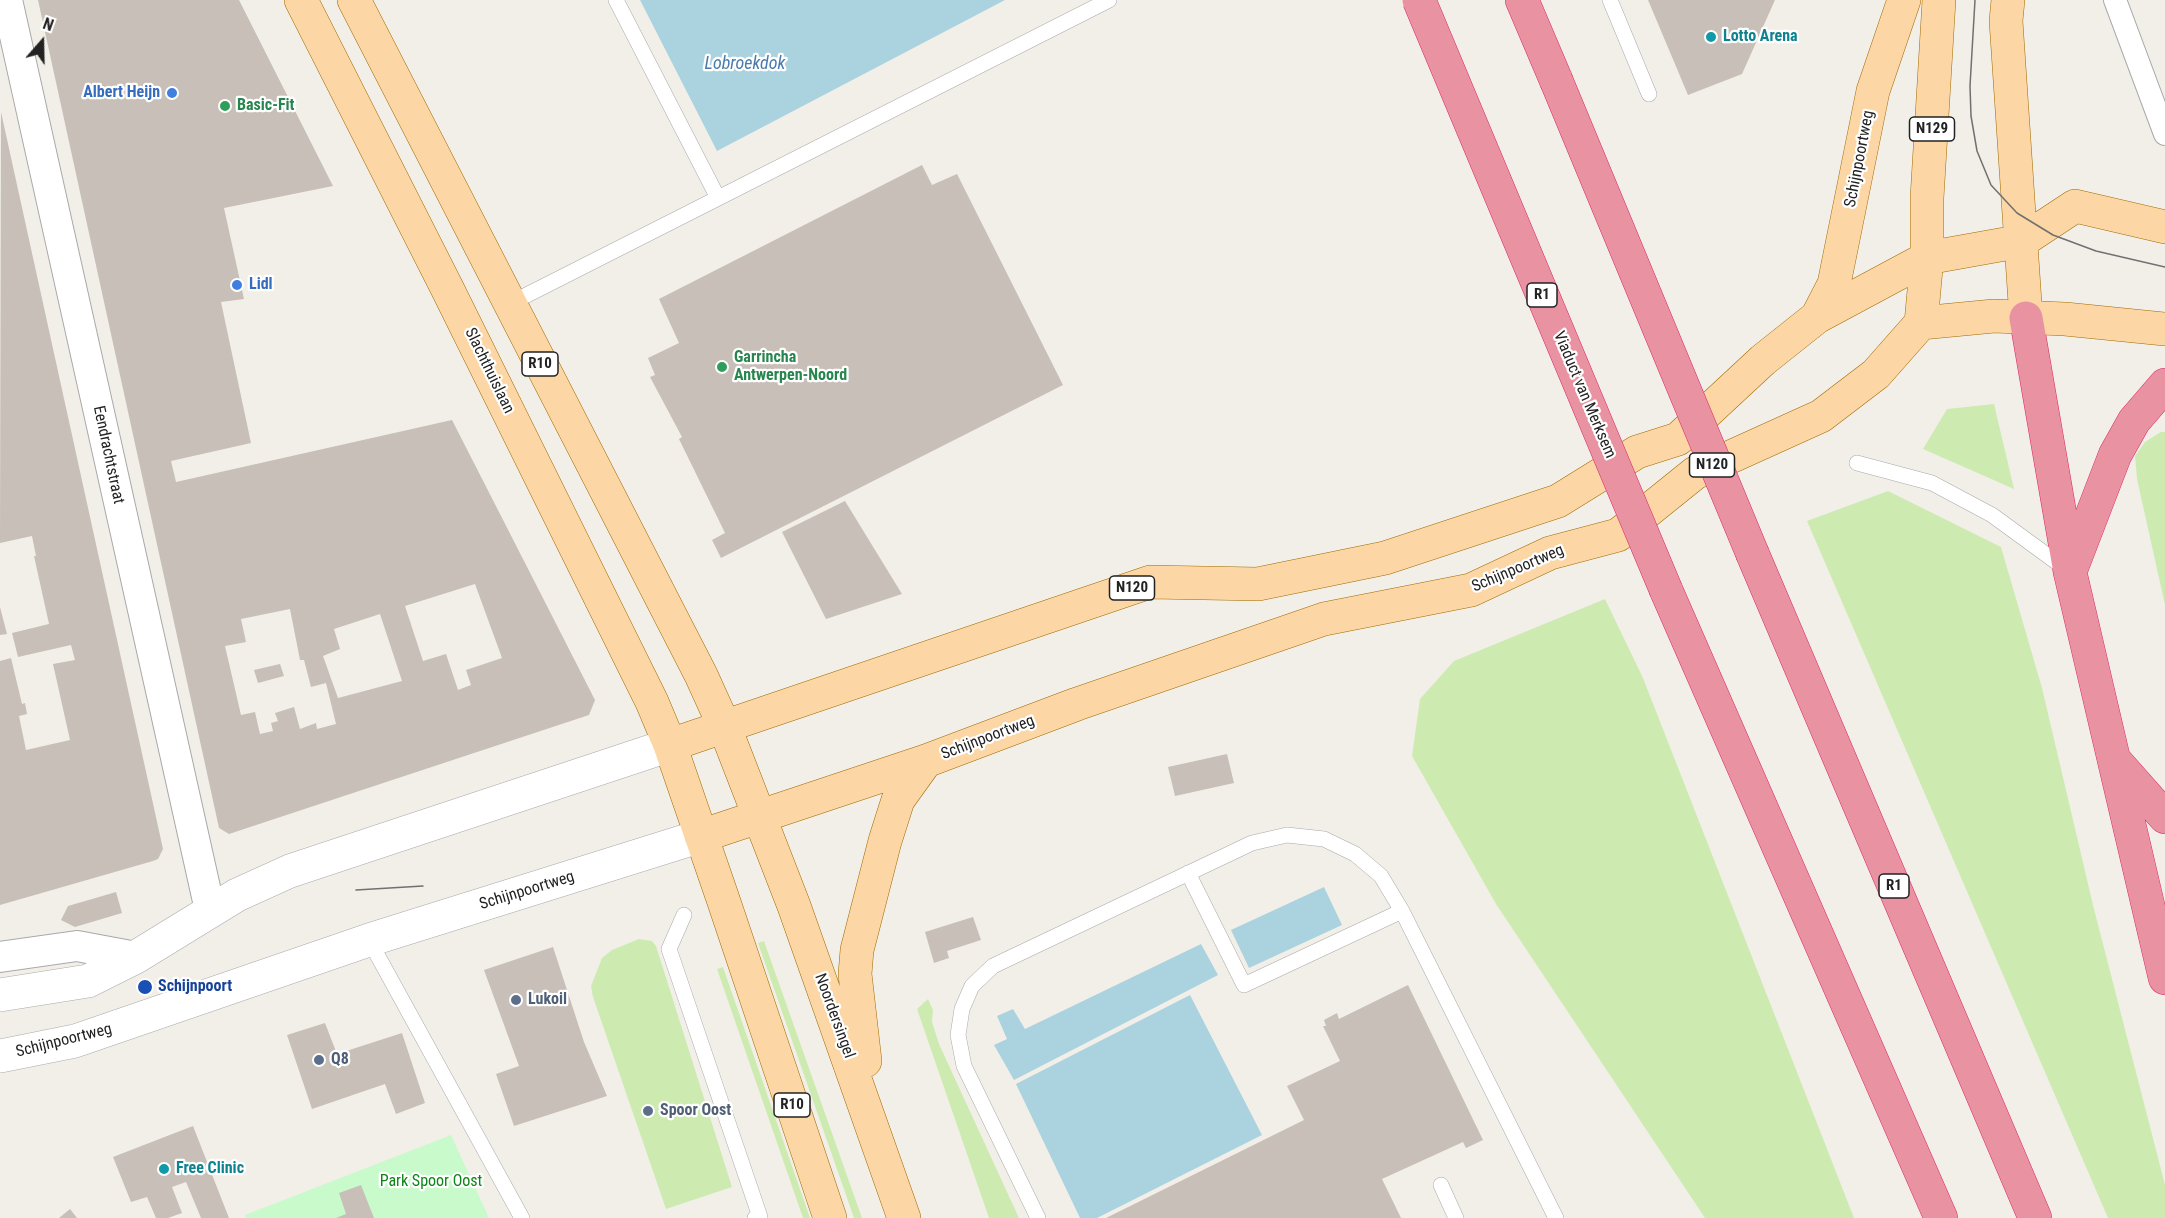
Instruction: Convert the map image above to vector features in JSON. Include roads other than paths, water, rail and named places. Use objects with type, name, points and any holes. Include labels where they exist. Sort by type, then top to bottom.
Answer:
[{"type":"highway","name":"Viaduct van Merksem","points":[[1419,0],[1666,590],[1941,1218]]},
{"type":"highway","name":"R1","points":[[1522,0],[1753,555],[2035,1218]]},
{"type":"highway","points":[[2026,318],[2070,572],[2165,978]]},
{"type":"highway","points":[[2070,572],[2115,455],[2134,421],[2165,386]]},
{"type":"highway","points":[[2114,760],[2165,817]]},
{"type":"main road","name":"Slachthuislaan","points":[[301,0],[458,309],[652,702],[670,745]]},
{"type":"main road","name":"R10","points":[[354,0],[701,675],[760,816]]},
{"type":"main road","name":"Schijnpoortweg","points":[[1817,317],[1834,284],[1873,91],[1904,0]]},
{"type":"main road","name":"N129","points":[[1927,258],[1927,198],[1940,0]]},
{"type":"main road","points":[[2008,0],[2006,21],[2026,318]]},
{"type":"main road","name":"N120","points":[[2022,241],[2075,206],[2165,227]]},
{"type":"main road","name":"Schijnpoortweg","points":[[670,745],[1150,582],[1258,584],[1385,558],[1558,501],[1637,452],[1678,439],[1762,360],[1817,317],[1927,258],[2022,241]]},
{"type":"main road","points":[[1927,258],[1921,323],[1959,318],[2026,318],[2165,329]]},
{"type":"main road","name":"Schijnpoortweg","points":[[701,836],[926,761],[1077,704],[1324,619],[1471,590],[1550,553],[1618,535],[1695,473],[1821,416],[1876,374],[1921,323]]},
{"type":"main road","name":"R10","points":[[670,745],[830,1218]]},
{"type":"main road","points":[[872,1122],[857,994],[857,950],[898,800],[926,761]]},
{"type":"main road","name":"Noordersingel","points":[[760,816],[872,1122],[904,1218]]},
{"type":"street","name":"Eendrachtstraat","points":[[7,0],[210,910]]},
{"type":"street","points":[[2110,8],[2126,29],[2165,134]]},
{"type":"street","name":"Schijnpoortweg","points":[[0,995],[88,981],[136,957],[210,910],[290,871],[670,745]]},
{"type":"street","name":"Schijnpoortweg","points":[[0,1056],[75,1041],[369,940],[701,836]]},
{"type":"street","points":[[0,957],[77,946],[136,957]]},
{"type":"lane","points":[[616,0],[718,198]]},
{"type":"lane","points":[[509,304],[1109,0]]},
{"type":"lane","points":[[1610,0],[1648,94]]},
{"type":"lane","points":[[1857,463],[1932,483],[1992,515],[2070,572]]},
{"type":"lane","points":[[1038,1218],[964,1066],[958,1035],[962,1009],[972,986],[993,966],[1252,843],[1287,835],[1324,839],[1355,854],[1381,876],[1402,911],[1556,1218]]},
{"type":"lane","points":[[1188,873],[1244,986],[1402,911]]},
{"type":"lane","points":[[684,915],[669,950],[760,1217],[755,1218]]},
{"type":"lane","points":[[369,940],[522,1218]]},
{"type":"lane","points":[[1441,1185],[1456,1218]]},
{"type":"water","name":"Lobroekdok","points":[[640,0],[1005,0],[717,151]]},
{"type":"water","points":[[1324,887],[1342,925],[1249,968],[1231,930]]},
{"type":"water","points":[[1201,944],[1218,975],[1014,1080],[994,1045],[1007,1039],[997,1016],[1013,1009],[1025,1029]]},
{"type":"water","points":[[1190,995],[1262,1135],[1097,1218],[1080,1218],[1016,1084]]},
{"type":"tram line","points":[[1975,0],[1970,86],[1971,116],[1977,151],[1991,185],[2017,213],[2053,235],[2096,251],[2165,267]]},
{"type":"tram line","points":[[356,890],[423,886]]},
{"type":"place","name":"Lotto Arena","points":[[1711,37]]},
{"type":"place","name":"Albert Heijn","points":[[172,93]]},
{"type":"place","name":"Basic-Fit","points":[[225,106]]},
{"type":"place","name":"Lidl","points":[[237,285]]},
{"type":"place","name":"Garrincha Antwerpen-Noord","points":[[722,367]]},
{"type":"place","name":"Schijnpoort","points":[[145,987]]},
{"type":"place","name":"Lukoil","points":[[516,1000]]},
{"type":"place","name":"Q8","points":[[319,1060]]},
{"type":"place","name":"Spoor Oost","points":[[648,1111]]},
{"type":"place","name":"Free Clinic","points":[[164,1169]]},
{"type":"park label","name":"Park Spoor Oost","points":[[431,1182]]}]
